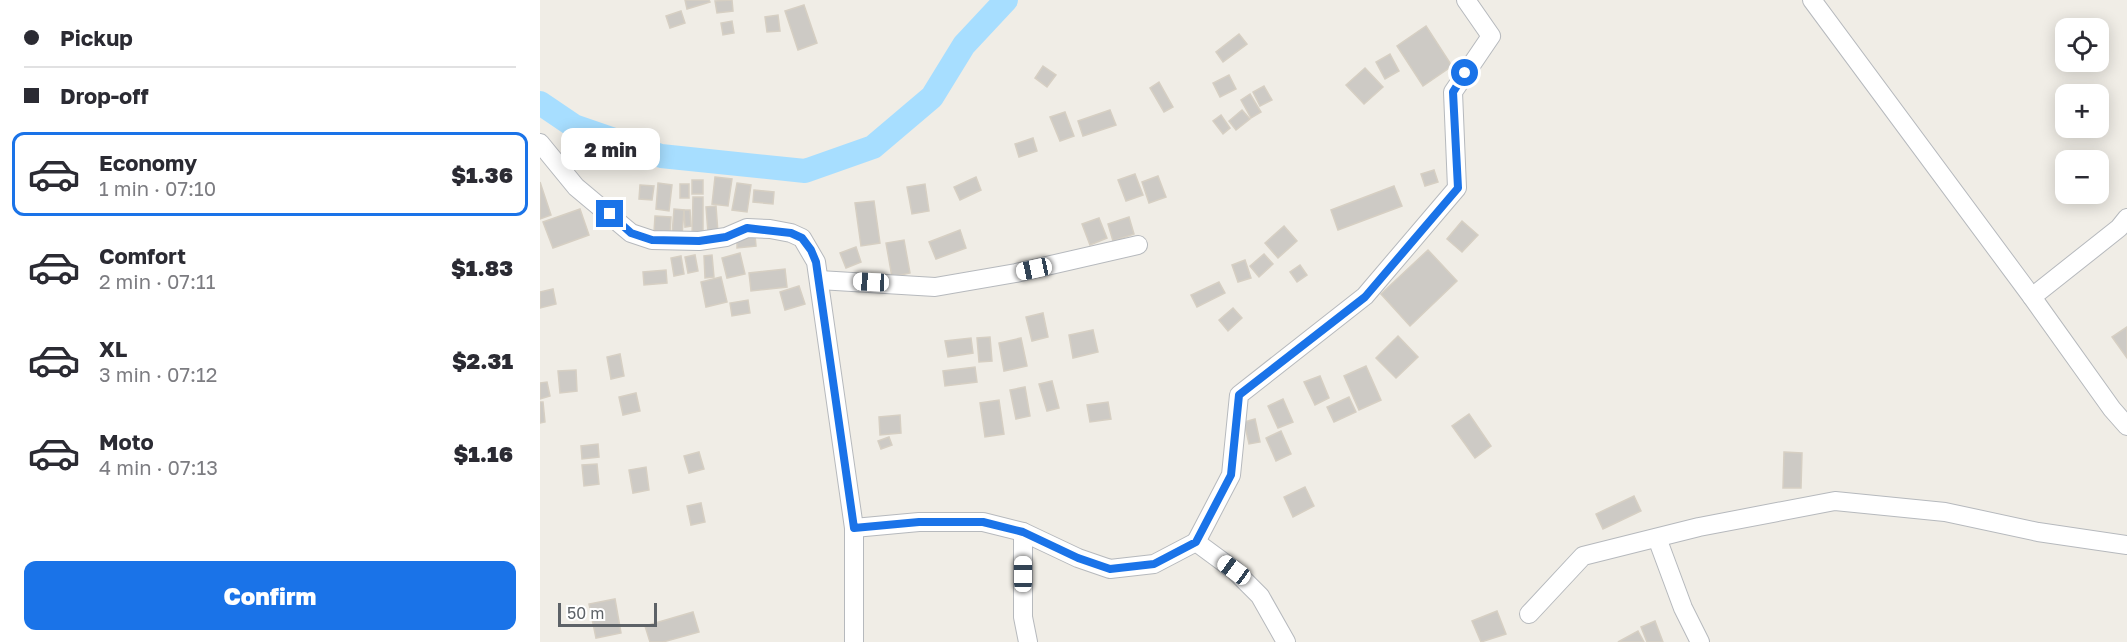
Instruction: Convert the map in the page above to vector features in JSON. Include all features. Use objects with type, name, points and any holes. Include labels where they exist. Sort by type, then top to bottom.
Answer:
[{"type":"street","points":[[854,528],[919,522],[983,522],[1023,532],[1078,558],[1110,569],[1154,564],[1196,542],[1231,475],[1239,395],[1365,297],[1458,188],[1453,92],[1491,36],[1466,0]]},
{"type":"street","points":[[1812,0],[2112,409],[2127,426]]},
{"type":"street","points":[[540,143],[576,188],[631,233],[652,240],[699,241],[726,237],[747,228],[791,233],[802,238],[811,250],[819,280],[854,528],[854,642]]},
{"type":"street","points":[[2032,297],[2119,228],[2127,218]]},
{"type":"street","points":[[819,280],[935,287],[1027,271],[1138,245]]},
{"type":"street","points":[[1529,614],[1584,556],[1699,527],[1835,501],[1945,512],[2038,531],[2127,545]]},
{"type":"street","points":[[1023,532],[1023,617],[1028,642]]},
{"type":"street","points":[[1657,538],[1683,608],[1700,642]]},
{"type":"street","points":[[1196,542],[1234,570],[1260,596],[1286,642]]},
{"type":"building","points":[[685,0],[709,0],[710,2],[687,9]]},
{"type":"building","points":[[732,0],[733,11],[717,13],[715,1]]},
{"type":"building","points":[[804,5],[817,43],[798,50],[785,11]]},
{"type":"building","points":[[681,11],[685,23],[670,28],[666,16]]},
{"type":"building","points":[[778,15],[780,31],[767,32],[765,17]]},
{"type":"building","points":[[732,21],[734,33],[723,35],[721,23]]},
{"type":"building","points":[[1426,26],[1452,66],[1423,86],[1397,46]]},
{"type":"building","points":[[1239,34],[1247,44],[1223,62],[1216,52]]},
{"type":"building","points":[[1390,54],[1399,71],[1385,79],[1376,62]]},
{"type":"building","points":[[1043,66],[1056,75],[1047,87],[1035,78]]},
{"type":"building","points":[[1365,68],[1383,87],[1364,104],[1346,85]]},
{"type":"building","points":[[1229,75],[1236,89],[1220,97],[1213,83]]},
{"type":"building","points":[[1159,82],[1173,107],[1164,112],[1150,88]]},
{"type":"building","points":[[1264,86],[1272,100],[1260,106],[1253,92]]},
{"type":"building","points":[[1250,94],[1261,112],[1251,118],[1241,100]]},
{"type":"building","points":[[1110,110],[1116,125],[1083,136],[1078,121]]},
{"type":"building","points":[[1242,110],[1250,119],[1236,130],[1229,121]]},
{"type":"building","points":[[1065,112],[1074,136],[1060,141],[1050,117]]},
{"type":"building","points":[[1221,115],[1230,128],[1223,134],[1213,121]]},
{"type":"building","points":[[1033,138],[1037,151],[1019,157],[1015,144]]},
{"type":"building","points":[[1434,170],[1438,182],[1425,186],[1421,174]]},
{"type":"building","points":[[1135,174],[1143,195],[1126,201],[1118,180]]},
{"type":"building","points":[[1158,176],[1166,197],[1149,203],[1142,182]]},
{"type":"building","points":[[715,177],[732,179],[728,206],[712,204]]},
{"type":"building","points":[[976,177],[981,190],[960,200],[954,187]]},
{"type":"building","points":[[692,180],[703,180],[703,194],[692,194]]},
{"type":"building","points":[[540,182],[551,215],[540,219]]},
{"type":"building","points":[[658,183],[672,185],[669,211],[656,209]]},
{"type":"building","points":[[737,183],[751,185],[747,212],[732,210]]},
{"type":"building","points":[[680,184],[689,184],[689,198],[680,198]]},
{"type":"building","points":[[925,184],[929,211],[912,214],[907,187]]},
{"type":"building","points":[[640,185],[654,186],[652,200],[639,199]]},
{"type":"building","points":[[1394,186],[1402,206],[1338,230],[1331,210]]},
{"type":"building","points":[[754,190],[774,192],[773,204],[753,202]]},
{"type":"building","points":[[693,197],[703,197],[703,237],[692,237]]},
{"type":"building","points":[[874,201],[880,243],[861,246],[855,203]]},
{"type":"building","points":[[716,206],[718,233],[708,233],[706,207]]},
{"type":"building","points":[[580,209],[589,235],[553,248],[543,222]]},
{"type":"building","points":[[674,209],[684,210],[682,236],[672,235]]},
{"type":"building","points":[[684,210],[690,210],[691,226],[685,227]]},
{"type":"building","points":[[655,216],[671,217],[670,233],[654,232]]},
{"type":"building","points":[[1129,217],[1134,234],[1113,241],[1108,224]]},
{"type":"building","points":[[1099,218],[1107,238],[1090,245],[1082,224]]},
{"type":"building","points":[[1462,221],[1478,235],[1462,252],[1447,239]]},
{"type":"building","points":[[1284,226],[1297,241],[1278,258],[1265,243]]},
{"type":"building","points":[[960,230],[966,248],[936,259],[929,242]]},
{"type":"building","points":[[755,235],[756,246],[737,248],[737,236]]},
{"type":"building","points":[[904,240],[910,273],[892,277],[886,243]]},
{"type":"building","points":[[856,247],[861,262],[846,268],[840,253]]},
{"type":"building","points":[[1428,250],[1457,281],[1410,326],[1381,294]]},
{"type":"building","points":[[740,253],[745,274],[727,278],[722,258]]},
{"type":"building","points":[[1264,254],[1273,264],[1259,277],[1250,266]]},
{"type":"building","points":[[695,255],[698,271],[688,273],[685,257]]},
{"type":"building","points":[[712,255],[714,277],[705,278],[704,256]]},
{"type":"building","points":[[681,256],[684,274],[674,276],[671,258]]},
{"type":"building","points":[[1245,260],[1251,278],[1238,282],[1232,265]]},
{"type":"building","points":[[1300,265],[1307,275],[1297,282],[1290,272]]},
{"type":"building","points":[[785,269],[787,287],[751,291],[749,273]]},
{"type":"building","points":[[666,270],[667,283],[644,285],[643,272]]},
{"type":"building","points":[[721,277],[727,302],[706,307],[701,282]]},
{"type":"building","points":[[1219,282],[1225,293],[1197,307],[1191,295]]},
{"type":"building","points":[[799,286],[805,304],[785,310],[780,292]]},
{"type":"building","points":[[553,289],[556,304],[540,308],[540,292]]},
{"type":"building","points":[[748,300],[750,313],[732,316],[730,303]]},
{"type":"building","points":[[1233,308],[1242,318],[1228,331],[1219,320]]},
{"type":"building","points":[[1043,313],[1048,337],[1032,341],[1026,317]]},
{"type":"building","points":[[2127,327],[2127,358],[2112,337]]},
{"type":"building","points":[[1093,330],[1098,352],[1073,358],[1069,335]]},
{"type":"building","points":[[1398,336],[1418,357],[1396,378],[1376,358]]},
{"type":"building","points":[[990,337],[992,361],[979,362],[977,338]]},
{"type":"building","points":[[971,338],[973,353],[948,357],[945,341]]},
{"type":"building","points":[[1021,338],[1027,366],[1004,371],[999,343]]},
{"type":"building","points":[[620,354],[624,376],[611,379],[607,357]]},
{"type":"building","points":[[1366,366],[1381,400],[1359,410],[1344,376]]},
{"type":"building","points":[[975,367],[977,382],[945,386],[943,371]]},
{"type":"building","points":[[576,370],[577,391],[560,393],[558,371]]},
{"type":"building","points":[[1320,376],[1329,398],[1315,405],[1304,382]]},
{"type":"building","points":[[1052,381],[1059,408],[1047,411],[1039,384]]},
{"type":"building","points":[[547,382],[550,396],[540,399],[540,383]]},
{"type":"building","points":[[1025,387],[1030,416],[1016,419],[1010,390]]},
{"type":"building","points":[[636,393],[640,411],[623,415],[619,397]]},
{"type":"building","points":[[1349,397],[1356,412],[1334,422],[1327,407]]},
{"type":"building","points":[[1283,399],[1293,422],[1278,428],[1268,406]]},
{"type":"building","points":[[999,400],[1004,434],[985,437],[980,403]]},
{"type":"building","points":[[540,402],[543,402],[545,422],[540,423]]},
{"type":"building","points":[[1108,402],[1111,419],[1090,422],[1087,405]]},
{"type":"building","points":[[1469,414],[1491,446],[1475,458],[1452,426]]},
{"type":"building","points":[[900,415],[901,433],[880,435],[879,417]]},
{"type":"building","points":[[1255,419],[1260,442],[1249,444],[1244,422]]},
{"type":"building","points":[[1281,431],[1291,454],[1276,461],[1266,438]]},
{"type":"building","points":[[889,437],[892,445],[881,449],[878,441]]},
{"type":"building","points":[[598,444],[599,457],[582,459],[581,446]]},
{"type":"building","points":[[699,452],[704,469],[689,473],[684,456]]},
{"type":"building","points":[[1784,452],[1802,453],[1801,488],[1783,488]]},
{"type":"building","points":[[597,464],[599,484],[584,486],[582,465]]},
{"type":"building","points":[[646,467],[649,490],[633,493],[629,470]]},
{"type":"building","points":[[1305,487],[1314,506],[1293,517],[1284,497]]},
{"type":"building","points":[[1634,496],[1641,511],[1603,529],[1596,514]]},
{"type":"building","points":[[701,503],[705,522],[691,525],[687,506]]},
{"type":"building","points":[[615,599],[621,633],[596,638],[589,604]]},
{"type":"building","points":[[1497,611],[1506,634],[1481,642],[1472,621]]},
{"type":"building","points":[[693,612],[699,632],[663,642],[650,642],[645,626]]},
{"type":"building","points":[[1655,621],[1663,642],[1647,642],[1641,627]]},
{"type":"building","points":[[1638,631],[1644,642],[1618,642]]},
{"type":"waterway","points":[[540,103],[574,126],[661,156],[805,171],[873,147],[932,97],[964,45],[1006,0]]},
{"type":"route","points":[[610,214],[631,233],[652,240],[699,241],[726,237],[747,228],[770,229],[791,233],[802,238],[816,262],[854,528],[919,522],[983,522],[1023,532],[1078,558],[1110,569],[1154,564],[1196,542],[1231,475],[1239,395],[1365,297],[1458,188],[1453,92],[1465,73]]}]
